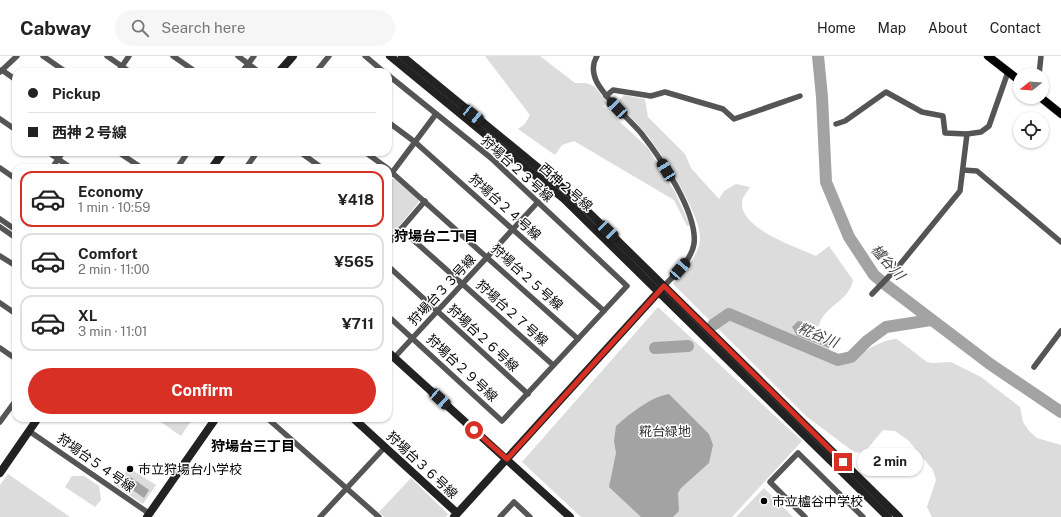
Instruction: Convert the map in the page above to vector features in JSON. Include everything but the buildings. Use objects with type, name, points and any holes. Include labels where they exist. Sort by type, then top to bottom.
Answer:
[{"type":"main road","points":[[988,56],[1013,76]]},
{"type":"main road","points":[[1049,104],[1061,114]]},
{"type":"street","points":[[12,78],[1,71],[17,56]]},
{"type":"street","points":[[43,56],[60,68]]},
{"type":"street","points":[[108,56],[125,68]]},
{"type":"street","points":[[122,66],[129,56]]},
{"type":"street","points":[[173,56],[190,68]]},
{"type":"street","points":[[238,56],[254,68]]},
{"type":"street","points":[[245,68],[254,56]]},
{"type":"street","points":[[282,68],[292,56]]},
{"type":"street","points":[[321,68],[329,56]]},
{"type":"street","points":[[365,56],[379,68]]},
{"type":"street","name":"西神２号線","points":[[390,56],[564,199],[662,289],[899,517]]},
{"type":"street","name":"西神２号線","points":[[402,56],[569,193],[888,517]]},
{"type":"street","points":[[1040,68],[1041,56]]},
{"type":"street","points":[[456,515],[662,289],[687,260],[694,245],[694,228],[685,203],[658,157],[641,133],[606,96],[596,80],[593,69],[594,57]]},
{"type":"street","points":[[836,124],[845,121],[886,92],[922,112],[943,116],[945,133],[967,134],[981,132],[989,126],[1008,72]]},
{"type":"street","name":"狩場台２３号線","points":[[392,78],[491,158],[627,286],[604,310]]},
{"type":"street","points":[[606,96],[613,90],[651,96],[665,92],[723,109],[734,119],[800,96]]},
{"type":"street","points":[[392,166],[415,142],[436,114]]},
{"type":"street","points":[[0,119],[12,127]]},
{"type":"street","name":"狩場台２４号線","points":[[392,125],[415,142],[604,310]]},
{"type":"street","points":[[872,294],[898,268],[960,191],[967,134]]},
{"type":"street","points":[[54,156],[65,164]]},
{"type":"street","points":[[55,164],[60,156]]},
{"type":"street","points":[[124,156],[136,164]]},
{"type":"street","points":[[306,156],[316,164]]},
{"type":"street","name":"狩場台２５号線","points":[[371,156],[382,164]]},
{"type":"street","points":[[0,168],[12,176]]},
{"type":"street","points":[[963,170],[977,171],[1061,242]]},
{"type":"street","name":"狩場台２５号線","points":[[392,172],[578,338]]},
{"type":"street","points":[[392,239],[425,201]]},
{"type":"street","name":"狩場台３３号線","points":[[392,354],[412,338],[438,311],[538,202]]},
{"type":"street","points":[[0,219],[12,227]]},
{"type":"street","points":[[0,226],[12,235]]},
{"type":"street","name":"狩場台２７号線","points":[[401,229],[553,366]]},
{"type":"street","points":[[0,256],[12,264]]},
{"type":"street","name":"狩場台２６号線","points":[[392,270],[528,394]]},
{"type":"street","points":[[0,303],[12,311]]},
{"type":"street","points":[[528,394],[604,310]]},
{"type":"street","name":"狩場台２９号線","points":[[392,320],[502,421],[528,394]]},
{"type":"street","points":[[1034,367],[1061,331]]},
{"type":"street","points":[[0,348],[12,356]]},
{"type":"street","points":[[392,356],[570,517]]},
{"type":"street","points":[[0,422],[12,406]]},
{"type":"street","points":[[1,470],[35,422]]},
{"type":"street","points":[[149,515],[213,422]]},
{"type":"street","points":[[272,422],[379,517]]},
{"type":"street","name":"狩場台３６号線","points":[[358,422],[456,515]]},
{"type":"street","name":"狩場台５４号線","points":[[29,431],[149,515]]},
{"type":"street","points":[[320,517],[385,446]]},
{"type":"street","points":[[806,517],[770,482],[798,453],[863,517]]},
{"type":"street","points":[[500,517],[514,502],[530,517]]},
{"type":"green space","points":[[485,56],[540,56],[575,83],[586,83],[594,86],[607,102],[603,106],[648,148],[674,190],[690,225],[687,226],[674,200],[574,141],[562,145],[555,155],[518,129],[525,124],[530,115]]},
{"type":"green space","points":[[624,95],[645,99],[648,117],[685,154],[691,168],[719,199],[724,191],[736,184],[750,187],[743,198],[742,208],[748,218],[757,227],[782,241],[816,256],[829,246],[853,280],[851,287],[842,299],[825,313],[819,326],[804,330],[803,322],[792,327],[797,336],[829,348],[828,358],[835,362],[841,363],[850,362],[880,343],[897,339],[927,362],[951,362],[981,377],[1020,407],[1023,422],[1029,431],[1037,438],[1061,445],[1061,517],[932,517],[927,507],[936,480],[933,470],[908,440],[895,431],[883,430],[864,453],[854,452],[807,417],[673,284],[690,264],[699,246],[699,229],[695,216],[680,186],[663,157],[648,136],[617,103]]},
{"type":"green space","points":[[392,179],[395,179],[418,199],[419,202],[392,234]]},
{"type":"green space","name":"糀台緑地","points":[[658,307],[802,441],[732,517],[581,517],[522,462]]},
{"type":"green space","points":[[161,422],[190,422],[181,436]]},
{"type":"green space","points":[[132,470],[156,485],[143,504],[116,486],[126,472]]},
{"type":"green space","points":[[8,474],[70,517],[0,517],[0,485]]},
{"type":"green space","points":[[72,476],[84,476],[99,486],[101,500],[95,507],[65,487]]},
{"type":"green space","points":[[411,478],[448,514],[446,517],[384,517],[379,512]]},
{"type":"green space","name":"市立櫨谷中学校","points":[[764,488],[793,517],[736,517]]},
{"type":"water","points":[[798,321],[803,322],[804,335],[809,337],[821,334],[831,343],[829,348],[797,336],[792,327]]},
{"type":"water","points":[[669,394],[709,434],[713,445],[709,463],[681,488],[678,493],[679,511],[673,517],[641,517],[609,487],[616,453],[614,441],[616,426],[648,402]]},
{"type":"water","points":[[129,476],[149,490],[144,498],[124,484]]},
{"type":"waterway","name":"櫨谷川","points":[[818,56],[822,97],[826,182],[849,237],[874,275],[990,364],[1061,412]]},
{"type":"waterway","name":"糀谷川","points":[[713,325],[729,314],[838,360],[851,357],[867,341],[886,327],[931,320]]},
{"type":"waterway","name":"糀谷川","points":[[655,348],[688,346]]},
{"type":"place","name":"市立狩場台小学校","points":[[130,469]]},
{"type":"place","name":"市立櫨谷中学校","points":[[764,501]]},
{"type":"district","name":"狩場台二丁目","points":[[436,236]]},
{"type":"district","name":"狩場台三丁目","points":[[253,446]]},
{"type":"route","points":[[474,430],[507,459],[664,286],[843,462]]}]
